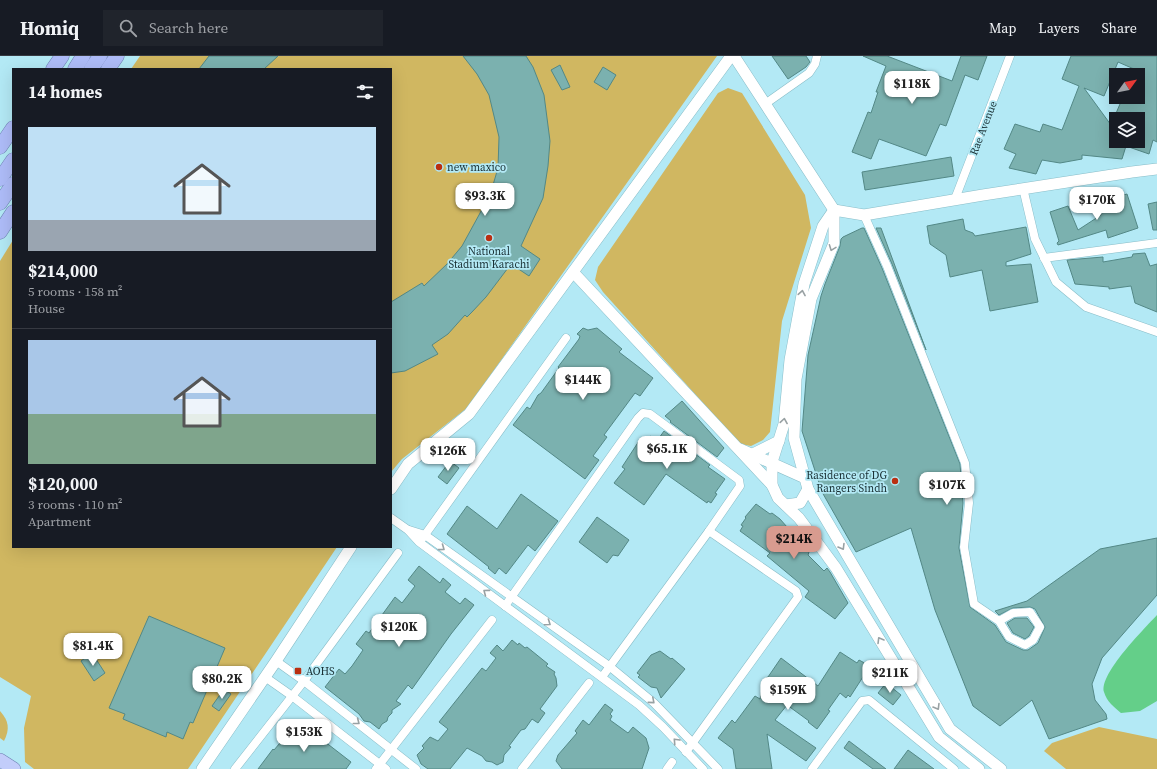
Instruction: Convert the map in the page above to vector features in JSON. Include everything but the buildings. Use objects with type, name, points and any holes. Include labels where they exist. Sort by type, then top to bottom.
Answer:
[{"type":"highway","points":[[54,68],[62,56]]},
{"type":"highway","points":[[76,68],[84,56]]},
{"type":"highway","points":[[92,68],[100,56]]},
{"type":"highway","points":[[109,68],[117,56]]},
{"type":"highway","points":[[0,147],[12,129]]},
{"type":"highway","points":[[0,179],[12,161]]},
{"type":"highway","points":[[0,203],[12,185]]},
{"type":"highway","points":[[0,232],[12,214]]},
{"type":"main road","points":[[0,760],[14,769]]},
{"type":"street","points":[[392,488],[408,464],[469,414],[732,56],[834,210],[834,243],[811,299],[796,379],[794,438],[807,484],[950,729],[1002,769]]},
{"type":"street","points":[[765,104],[809,73],[817,56]]},
{"type":"street","name":"Rae Avenue","points":[[955,200],[1010,56]]},
{"type":"street","points":[[834,210],[864,216],[1023,188],[1157,169]]},
{"type":"street","points":[[1023,188],[1035,239],[1056,282],[1086,307],[1157,332]]},
{"type":"street","points":[[772,485],[772,462],[784,424],[790,360],[804,284],[823,226],[834,210]]},
{"type":"street","points":[[864,216],[887,266],[916,342],[966,463],[969,503],[964,547],[974,604],[998,621],[1009,637],[1025,646],[1033,640],[1040,627],[1030,612],[1013,613],[998,621]]},
{"type":"street","points":[[1044,258],[1157,243]]},
{"type":"street","points":[[573,272],[772,485],[778,498],[799,518],[836,568],[939,737],[979,769]]},
{"type":"street","points":[[419,542],[566,338]]},
{"type":"street","points":[[505,606],[638,418],[643,413],[650,414],[738,480],[740,486],[602,677]]},
{"type":"street","points":[[753,454],[779,441]]},
{"type":"street","points":[[736,447],[772,462],[807,484]]},
{"type":"street","points":[[786,505],[800,503],[807,484]]},
{"type":"street","points":[[392,519],[408,530],[419,542],[639,705],[663,727],[703,769]]},
{"type":"street","points":[[408,530],[425,535],[609,666],[654,703],[718,769]]},
{"type":"street","points":[[686,752],[694,743],[798,597],[796,591],[709,530]]},
{"type":"street","points":[[202,769],[351,548]]},
{"type":"street","points":[[235,769],[304,681],[398,553]]},
{"type":"street","points":[[265,677],[292,696],[381,767],[391,749],[492,620]]},
{"type":"street","points":[[276,661],[304,681],[416,769]]},
{"type":"street","points":[[522,769],[588,683]]},
{"type":"street","points":[[812,769],[862,701],[869,700],[954,769]]},
{"type":"shaded area","name":"National Stadium Karachi","points":[[140,56],[717,56],[467,408],[402,459],[392,471],[392,68],[132,68]]},
{"type":"shaded area","points":[[728,88],[742,93],[805,195],[811,228],[782,321],[770,432],[763,440],[751,446],[740,444],[603,292],[595,280],[598,267],[718,93]]},
{"type":"shaded area","points":[[12,242],[12,548],[336,548],[188,769],[34,769],[25,762],[24,728],[31,696],[0,677],[0,261]]},
{"type":"shaded area","points":[[1157,615],[1157,701],[1140,711],[1121,713],[1107,699],[1104,692],[1104,684],[1115,663]]},
{"type":"shaded area","points":[[0,711],[8,725],[4,741],[0,738]]},
{"type":"shaded area","points":[[1099,727],[1157,739],[1157,769],[1066,769],[1044,751],[1052,743]]},
{"type":"place","name":"new maxico","points":[[439,167]]},
{"type":"place","name":"National Stadium Karachi","points":[[489,238]]},
{"type":"place","name":"Rasidence of DG Rangers Sindh","points":[[895,481]]},
{"type":"place","name":"AOHS","points":[[298,671]]}]
